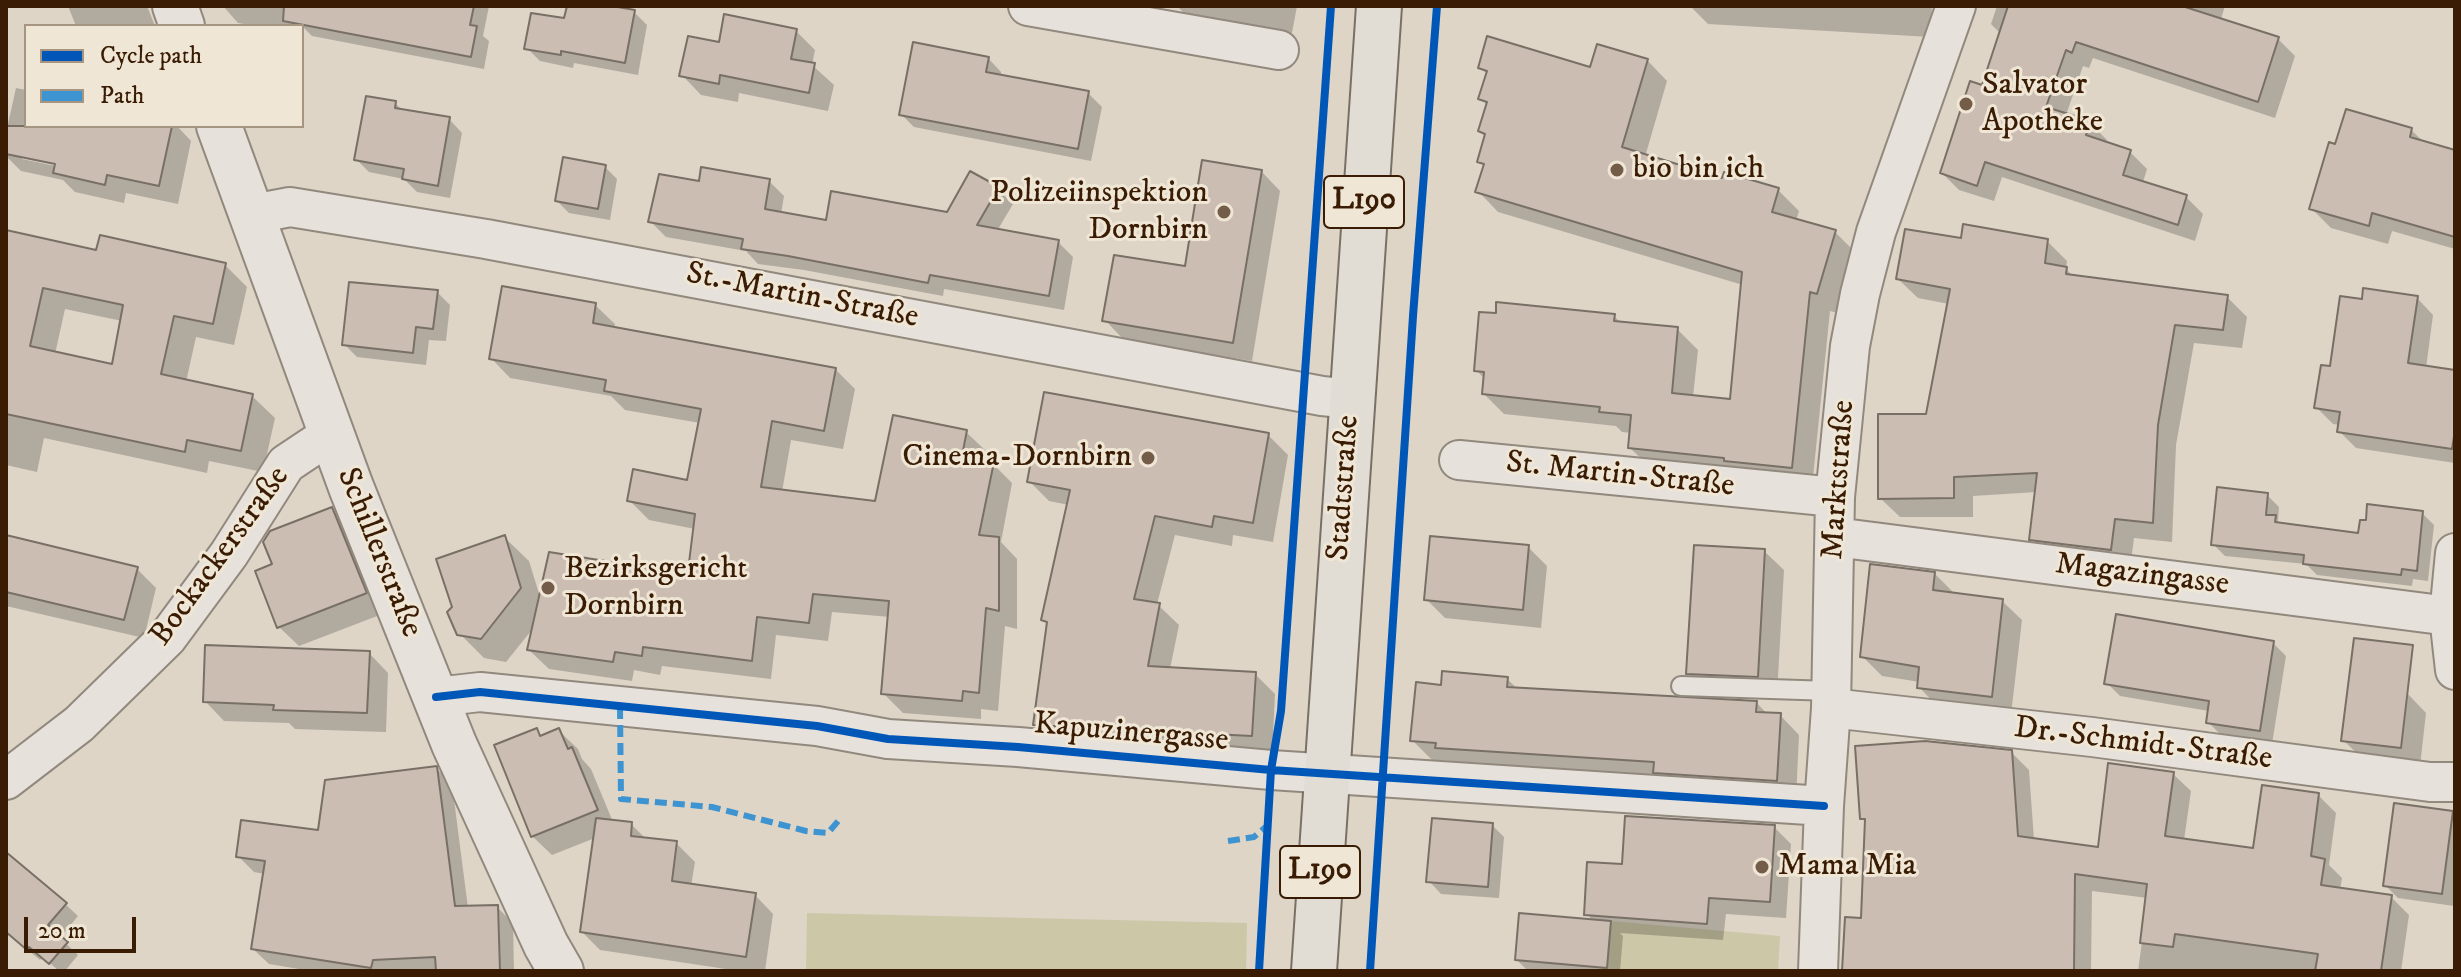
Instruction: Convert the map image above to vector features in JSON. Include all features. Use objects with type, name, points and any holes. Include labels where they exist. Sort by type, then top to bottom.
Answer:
[{"type":"main road","name":"Stadtstraße","points":[[1314,971],[1379,6]]},
{"type":"street","points":[[1028,6],[1279,50]]},
{"type":"street","name":"Marktstraße","points":[[1818,971],[1831,700],[1835,497],[1850,346],[1860,294],[1881,218],[1956,6]]},
{"type":"street","name":"Schillerstraße","points":[[220,128],[331,434],[454,744],[546,945],[561,971]]},
{"type":"street","name":"St.-Martin-Straße","points":[[253,214],[290,207],[471,236],[1322,396],[1352,399]]},
{"type":"street","name":"Bockackerstraße","points":[[6,780],[79,724],[167,638],[229,554],[286,464],[331,434]]},
{"type":"street","name":"St. Martin-Straße","points":[[1459,460],[1835,497]]},
{"type":"street","name":"Magazingasse","points":[[1835,537],[2449,616]]},
{"type":"street","points":[[2455,553],[2449,616],[2455,666]]},
{"type":"street","name":"Kapuzinergasse","points":[[436,697],[480,692],[817,726],[888,739],[1018,747],[1271,770],[1824,806]]},
{"type":"street","name":"Dr.-Schmidt-Straße","points":[[1831,700],[2430,782],[2455,782]]},
{"type":"lane","points":[[1681,686],[1831,700]]},
{"type":"shaded area","points":[[807,913],[1247,923],[1246,971],[806,971]]},
{"type":"shaded area","points":[[1611,921],[1780,936],[1778,971],[1600,971],[1607,968]]},
{"type":"building","points":[[284,6],[474,6],[470,25],[477,26],[471,57],[283,21]]},
{"type":"building","points":[[567,6],[612,6],[635,10],[625,63],[561,51],[561,55],[524,49],[531,13],[564,18]]},
{"type":"building","points":[[2008,6],[2182,6],[2279,37],[2258,102],[2076,42],[2072,53],[2066,50],[2046,107],[2091,121],[2086,135],[2131,150],[2123,175],[2187,195],[2178,225],[1985,162],[1977,186],[1940,173],[1970,81],[1982,85]]},
{"type":"building","points":[[724,14],[797,29],[791,59],[815,63],[809,93],[720,75],[719,84],[679,76],[688,36],[719,42]]},
{"type":"building","points":[[1487,36],[1590,67],[1597,44],[1648,59],[1622,147],[1722,178],[1724,172],[1779,188],[1772,212],[1836,230],[1817,294],[1810,292],[1792,468],[1628,448],[1631,415],[1599,412],[1600,407],[1482,394],[1484,372],[1474,371],[1479,312],[1496,313],[1496,302],[1615,314],[1614,321],[1678,327],[1672,393],[1730,399],[1742,272],[1475,192],[1484,164],[1477,162],[1485,134],[1478,131],[1487,102],[1478,99],[1487,71],[1478,68]]},
{"type":"building","points":[[913,42],[989,57],[986,72],[1089,91],[1078,149],[899,115]]},
{"type":"building","points":[[366,96],[396,101],[395,108],[450,117],[438,186],[402,179],[404,169],[354,160]]},
{"type":"building","points":[[2346,109],[2412,128],[2410,137],[2455,150],[2455,237],[2372,213],[2369,226],[2309,209],[2329,142],[2335,144]]},
{"type":"building","points":[[6,126],[172,128],[159,186],[107,175],[105,185],[53,173],[55,164],[6,154]]},
{"type":"building","points":[[563,157],[606,165],[598,209],[555,201]]},
{"type":"building","name":"Polizeiinspektion Dornbirn","points":[[1202,160],[1262,170],[1233,343],[1102,321],[1114,255],[1185,266]]},
{"type":"building","points":[[701,167],[770,179],[765,209],[826,220],[831,191],[947,212],[970,171],[999,187],[977,225],[1059,240],[1049,296],[930,275],[928,283],[741,249],[743,239],[648,222],[659,174],[699,181]]},
{"type":"building","points":[[1963,224],[2048,239],[2045,263],[2067,267],[2066,274],[2228,295],[2223,330],[2175,325],[2158,425],[2153,523],[2115,519],[2111,550],[2029,540],[2037,473],[1954,477],[1954,498],[1878,499],[1878,414],[1926,414],[1950,289],[1896,279],[1905,229],[1961,238]]},
{"type":"building","points":[[6,230],[96,250],[100,235],[226,263],[213,324],[174,316],[161,374],[253,394],[241,451],[187,440],[185,452],[6,414]],"holes":[[[43,288],[123,305],[112,364],[30,346]]]},
{"type":"building","points":[[349,282],[438,290],[433,329],[416,327],[413,353],[342,345]]},
{"type":"building","points":[[502,286],[596,303],[593,323],[836,368],[824,431],[772,421],[761,487],[875,501],[893,415],[967,430],[962,456],[994,462],[979,535],[999,537],[999,611],[986,608],[979,693],[963,691],[962,701],[881,694],[889,601],[813,594],[809,623],[757,617],[752,661],[643,647],[642,656],[615,652],[613,662],[527,650],[549,552],[680,573],[681,570],[688,571],[695,514],[627,501],[633,469],[687,480],[701,409],[604,391],[606,380],[489,359]]},
{"type":"building","points":[[2363,288],[2418,296],[2408,363],[2455,370],[2452,449],[2337,432],[2340,412],[2314,408],[2321,365],[2330,366],[2340,296],[2362,299]]},
{"type":"building","points":[[1044,392],[1269,433],[1253,523],[1214,516],[1212,527],[1155,516],[1134,599],[1160,603],[1148,666],[1256,672],[1252,736],[1033,725],[1047,622],[1041,620],[1070,490],[1027,482]]},
{"type":"building","points":[[2217,487],[2268,493],[2266,515],[2276,515],[2275,522],[2358,533],[2360,520],[2366,520],[2367,504],[2423,511],[2417,571],[2402,569],[2401,575],[2303,564],[2304,555],[2211,545]]},
{"type":"building","points":[[332,507],[367,593],[277,628],[255,571],[272,564],[263,542],[270,531]]},
{"type":"building","points":[[6,535],[138,567],[124,620],[6,592]]},
{"type":"building","points":[[505,535],[521,588],[481,639],[457,635],[447,612],[452,607],[436,559]]},
{"type":"building","points":[[1430,536],[1529,545],[1523,610],[1424,600]]},
{"type":"building","points":[[1694,545],[1765,549],[1758,677],[1686,674]]},
{"type":"building","points":[[1870,564],[1935,572],[1933,590],[2003,599],[1992,697],[1917,688],[1919,667],[1860,657]]},
{"type":"building","points":[[2116,614],[2274,641],[2260,731],[2206,723],[2209,701],[2104,684]]},
{"type":"building","points":[[2354,638],[2413,645],[2401,748],[2341,741]]},
{"type":"building","points":[[205,645],[370,651],[367,713],[273,710],[274,705],[203,702]]},
{"type":"building","points":[[1442,671],[1508,677],[1507,687],[1757,701],[1756,712],[1781,713],[1777,781],[1653,773],[1654,762],[1435,748],[1436,743],[1410,741],[1416,682],[1441,685]]},
{"type":"building","points":[[537,728],[540,736],[559,728],[568,749],[572,747],[598,810],[531,837],[494,745]]},
{"type":"building","points":[[1925,741],[2012,750],[2018,836],[2098,847],[2108,763],[2174,772],[2165,836],[2253,848],[2262,785],[2319,793],[2311,856],[2325,859],[2321,885],[2392,895],[2381,971],[2315,971],[2318,954],[2175,934],[2173,947],[2140,943],[2147,884],[2075,874],[2074,971],[1842,971],[1845,917],[1861,918],[1865,819],[1860,819],[1855,746]]},
{"type":"building","points":[[437,766],[455,906],[498,905],[500,971],[436,971],[435,957],[373,960],[371,968],[251,949],[265,861],[236,857],[241,820],[318,830],[325,780]]},
{"type":"building","points":[[2394,803],[2453,811],[2442,894],[2383,886]]},
{"type":"building","points":[[1625,816],[1775,825],[1770,902],[1709,898],[1707,924],[1584,915],[1587,862],[1622,864]]},
{"type":"building","points":[[596,818],[632,822],[631,836],[677,841],[672,881],[756,893],[746,957],[580,932]]},
{"type":"building","points":[[1432,818],[1493,823],[1488,887],[1426,882]]},
{"type":"building","points":[[6,852],[67,903],[48,925],[68,942],[49,964],[6,932]]},
{"type":"building","points":[[1519,913],[1611,921],[1607,968],[1515,960]]},
{"type":"marked path","points":[[620,707],[621,799],[712,807],[806,831],[828,833],[839,820]]},
{"type":"marked path","points":[[1228,841],[1254,837],[1269,824]]},
{"type":"cycle path","points":[[1259,971],[1271,770],[1281,711],[1331,6]]},
{"type":"cycle path","points":[[1370,971],[1413,316],[1437,6]]},
{"type":"cycle path","points":[[436,697],[480,692],[817,726],[888,739],[1018,747],[1271,770],[1824,806]]},
{"type":"place","name":"Salvator Apotheke","points":[[1966,104]]},
{"type":"place","name":"bio bin ich","points":[[1617,170]]},
{"type":"place","name":"Polizeiinspektion Dornbirn","points":[[1224,212]]},
{"type":"place","name":"Cinema-Dornbirn","points":[[1148,458]]},
{"type":"place","name":"Bezirksgericht Dornbirn","points":[[548,588]]},
{"type":"place","name":"Mama Mia","points":[[1762,867]]}]
